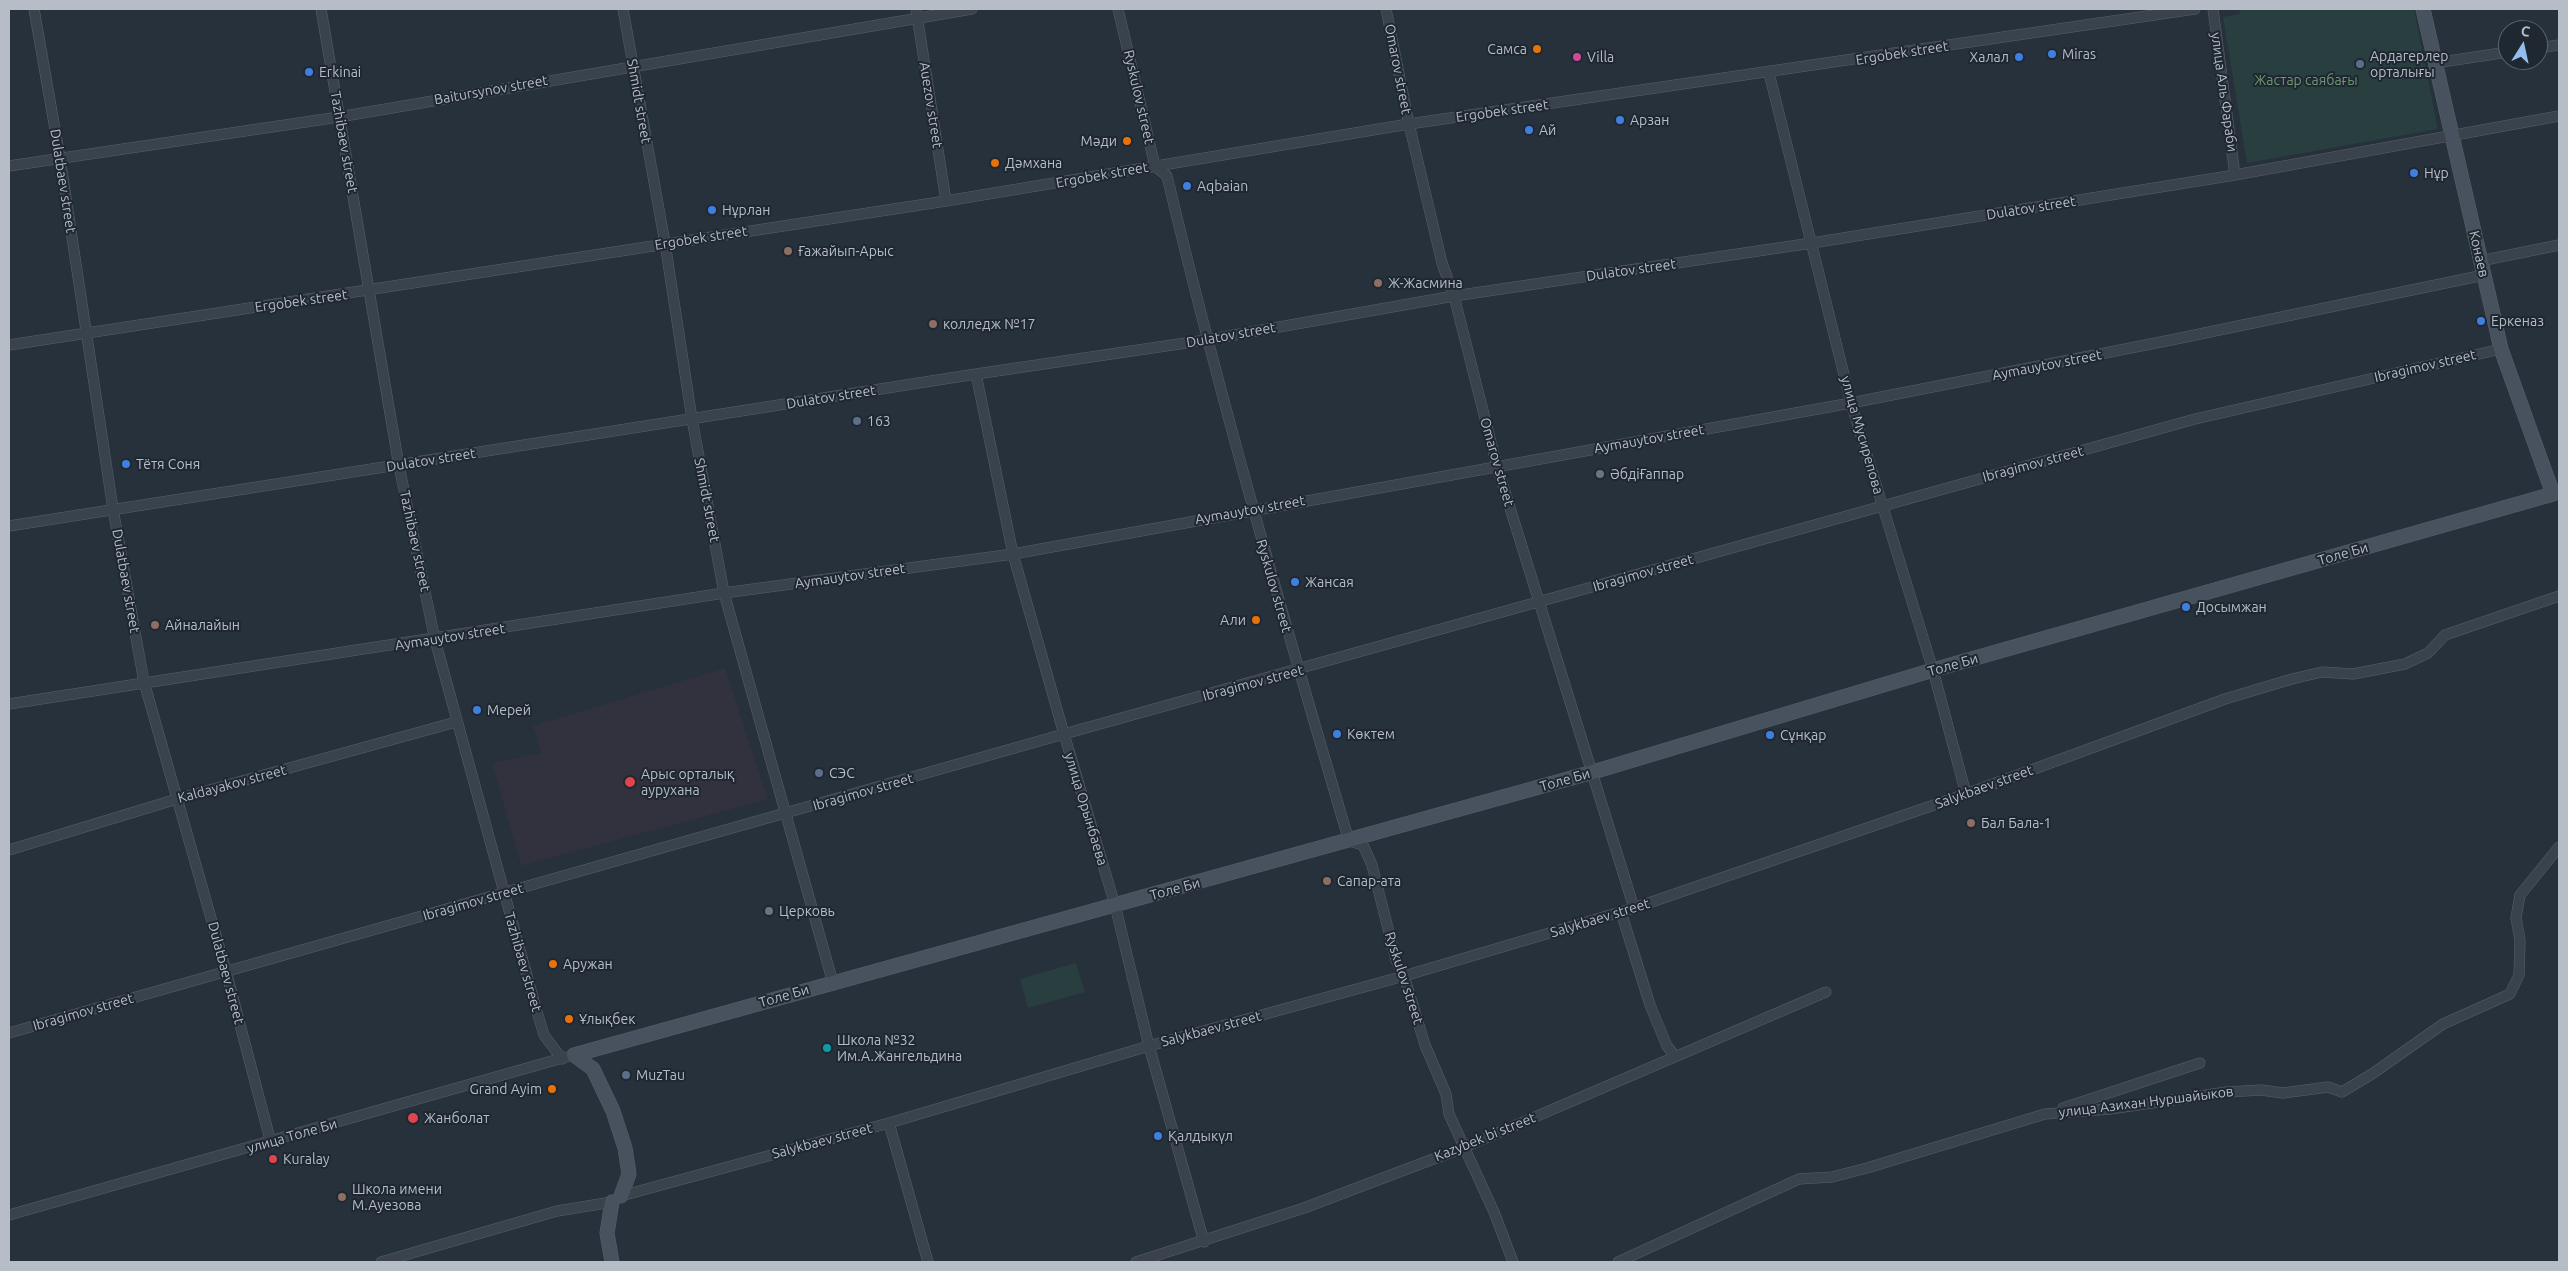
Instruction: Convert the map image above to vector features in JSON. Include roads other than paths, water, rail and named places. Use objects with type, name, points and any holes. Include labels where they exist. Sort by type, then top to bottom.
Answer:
[{"type":"main road","name":"Конаев","points":[[2423,9],[2501,349],[2557,495]]},
{"type":"main road","name":"Толе Би","points":[[568,1057],[1349,841],[1767,722],[1933,670],[2557,495]]},
{"type":"main road","points":[[568,1057],[593,1069],[613,1111],[625,1148],[628,1174],[617,1199],[607,1233],[612,1262]]},
{"type":"street","name":"Dulatbaev street","points":[[34,9],[60,158],[113,509],[144,682],[226,971],[271,1142]]},
{"type":"street","name":"Tazhibaev street","points":[[322,9],[399,466],[435,640],[456,722],[544,1035],[568,1057]]},
{"type":"street","name":"Shmidt street","points":[[622,9],[665,243],[692,419],[724,593],[784,814],[833,983]]},
{"type":"street","name":"Baitursynov street","points":[[9,166],[339,116],[632,66],[916,14],[972,9]]},
{"type":"street","name":"Ryskulov street","points":[[1118,9],[1155,166],[1167,176],[1206,340],[1252,509],[1349,841],[1363,845],[1372,865],[1396,960],[1404,976],[1425,1045],[1446,1094],[1449,1114],[1465,1147]]},
{"type":"street","name":"Omarov street","points":[[1386,9],[1409,124],[1442,263],[1454,296],[1497,466],[1634,908]]},
{"type":"street","name":"Ergobek street","points":[[9,345],[946,201],[1409,124],[1769,73],[2195,9]]},
{"type":"street","name":"улица Аль Фараби","points":[[2213,9],[2235,175]]},
{"type":"street","name":"Auezov street","points":[[916,14],[946,201]]},
{"type":"street","points":[[2435,63],[2498,54]]},
{"type":"street","name":"улица Мусирепова","points":[[1769,73],[1851,403],[1933,670],[1966,794]]},
{"type":"street","name":"Dulatov street","points":[[9,526],[976,374],[1206,340],[1454,296],[1812,243],[2235,175],[2559,116]]},
{"type":"street","points":[[2480,261],[2559,245]]},
{"type":"street","name":"Aymauytov street","points":[[9,704],[144,682],[435,640],[724,593],[1013,554],[1252,509],[1851,403],[2171,340],[2484,275]]},
{"type":"street","name":"Ibragimov street","points":[[9,1033],[1064,734],[2195,419],[2501,349]]},
{"type":"street","name":"улица Орынбаева","points":[[976,374],[1013,554],[1115,905],[1149,1046],[1204,1242]]},
{"type":"street","name":"Salykbaev street","points":[[381,1262],[557,1211],[617,1199],[888,1123],[1149,1046],[1404,976],[1621,912],[1966,794],[2224,699],[2322,672],[2353,674],[2405,664],[2428,653],[2445,635],[2559,596]]},
{"type":"street","name":"Kaldayakov street","points":[[9,850],[177,799],[456,722]]},
{"type":"street","name":"улица Азихан Нуршайыков","points":[[1618,1262],[1798,1179],[1832,1177],[1867,1168],[2046,1114],[2110,1109],[2227,1092],[2261,1090],[2283,1093],[2328,1087],[2342,1092],[2372,1074],[2443,1024],[2510,994],[2519,975],[2520,940],[2516,918],[2520,895],[2559,847]]},
{"type":"street","points":[[1621,912],[1637,958],[1650,1005],[1667,1046],[1675,1056]]},
{"type":"street","name":"Kazybek bi street","points":[[1136,1262],[1166,1258],[1204,1242],[1304,1208],[1465,1147],[1826,992]]},
{"type":"street","name":"улица Толе Би","points":[[9,1215],[568,1057]]},
{"type":"street","points":[[2046,1114],[2200,1063]]},
{"type":"street","points":[[888,1123],[928,1262]]},
{"type":"street","points":[[1465,1147],[1513,1262]]},
{"type":"place","name":"Самса","points":[[1537,49]]},
{"type":"place","name":"Miras","points":[[2052,54]]},
{"type":"place","name":"Villa","points":[[1577,57]]},
{"type":"place","name":"Халал","points":[[2019,57]]},
{"type":"place","name":"Ардагерлер орталығы","points":[[2360,64]]},
{"type":"place","name":"Erkinai","points":[[309,72]]},
{"type":"place","name":"Арзан","points":[[1620,120]]},
{"type":"place","name":"Ай","points":[[1529,130]]},
{"type":"place","name":"Мәди","points":[[1127,141]]},
{"type":"place","name":"Дәмхана","points":[[995,163]]},
{"type":"place","name":"Нұр","points":[[2414,173]]},
{"type":"place","name":"Aqbaian","points":[[1187,186]]},
{"type":"place","name":"Нұрлан","points":[[712,210]]},
{"type":"place","name":"Ғажайып-Арыс","points":[[788,251]]},
{"type":"place","name":"Ж-Жасмина","points":[[1378,283]]},
{"type":"place","name":"Еркеназ","points":[[2481,321]]},
{"type":"place","name":"колледж №17","points":[[933,324]]},
{"type":"place","name":"163","points":[[857,421]]},
{"type":"place","name":"Тётя Соня","points":[[126,464]]},
{"type":"place","name":"ӘбдіҒаппар","points":[[1600,474]]},
{"type":"place","name":"Жансая","points":[[1295,582]]},
{"type":"place","name":"Досымжан","points":[[2186,607]]},
{"type":"place","name":"Али","points":[[1256,620]]},
{"type":"place","name":"Айналайын","points":[[155,625]]},
{"type":"place","name":"Мерей","points":[[477,710]]},
{"type":"place","name":"Көктем","points":[[1337,734]]},
{"type":"place","name":"Cұнқар","points":[[1770,735]]},
{"type":"place","name":"СЭС","points":[[819,773]]},
{"type":"place","name":"Арыс орталық аурухана","points":[[630,782]]},
{"type":"place","name":"Бал Бала-1","points":[[1971,823]]},
{"type":"place","name":"Сапар-ата","points":[[1327,881]]},
{"type":"place","name":"Церковь","points":[[769,911]]},
{"type":"place","name":"Аружан","points":[[553,964]]},
{"type":"place","name":"Ұлықбек","points":[[569,1019]]},
{"type":"place","name":"Школа №32 Им.А.Жангельдина","points":[[827,1048]]},
{"type":"place","name":"MuzTau","points":[[626,1075]]},
{"type":"place","name":"Grand Ayim","points":[[552,1089]]},
{"type":"place","name":"Жанболат","points":[[413,1118]]},
{"type":"place","name":"Қалдыкүл","points":[[1158,1136]]},
{"type":"place","name":"Kuralay","points":[[273,1159]]},
{"type":"place","name":"Школа имени М.Ауезова","points":[[342,1197]]},
{"type":"park label","name":"Жастар саябағы","points":[[2306,80]]}]
